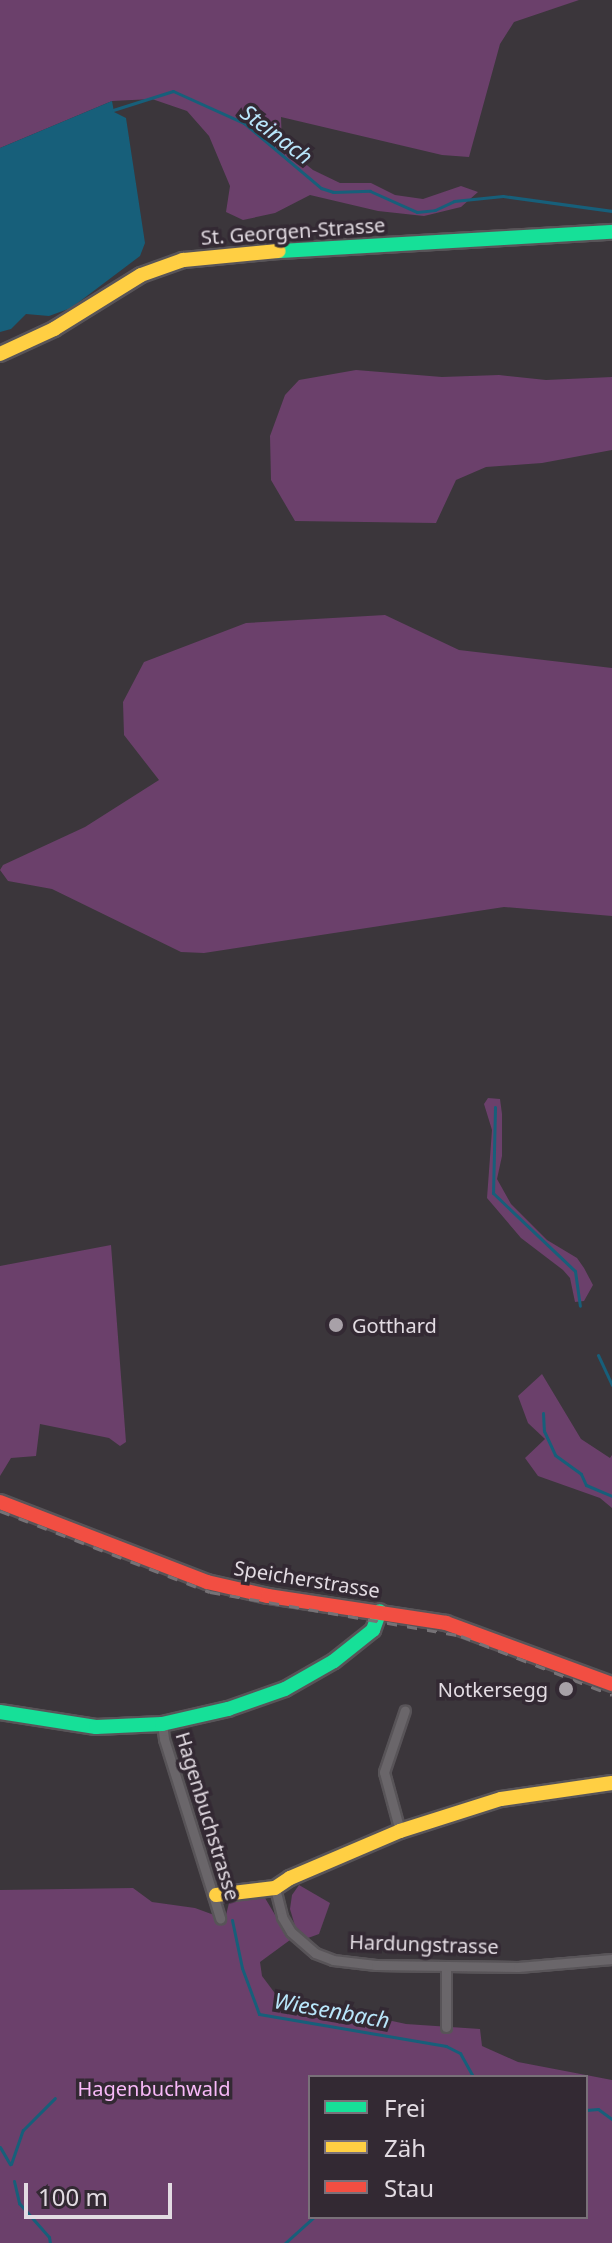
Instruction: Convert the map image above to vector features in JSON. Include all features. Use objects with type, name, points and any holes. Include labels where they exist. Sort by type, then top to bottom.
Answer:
[{"type":"street","name":"St. Georgen-Strasse","points":[[0,354],[54,329],[141,275],[183,260],[283,250],[612,232]]},
{"type":"street","name":"Speicherstrasse","points":[[0,1502],[207,1582],[268,1596],[380,1611],[481,1633],[612,1684]]},
{"type":"street","points":[[0,1712],[96,1727],[162,1724],[228,1709],[285,1689],[334,1661],[374,1629],[380,1611]]},
{"type":"street","points":[[400,1831],[384,1772],[405,1710]]},
{"type":"street","name":"Hagenbuchstrasse","points":[[162,1724],[164,1739],[216,1895],[220,1918]]},
{"type":"street","points":[[216,1895],[275,1888],[290,1878],[400,1831],[501,1799],[612,1783]]},
{"type":"street","name":"Hardungstrasse","points":[[275,1888],[282,1917],[291,1932],[315,1953],[333,1960],[376,1965],[518,1967],[612,1959]]},
{"type":"street","points":[[446,1967],[446,2027]]},
{"type":"green space","points":[[0,0],[579,0],[514,22],[500,44],[469,157],[442,155],[281,117],[282,145],[313,170],[340,183],[371,183],[395,195],[423,199],[461,186],[478,192],[461,207],[424,216],[378,211],[310,195],[275,213],[243,220],[226,212],[230,186],[209,136],[187,111],[152,99],[112,101],[0,148]]},
{"type":"green space","points":[[356,370],[442,377],[499,375],[546,380],[612,377],[612,450],[542,463],[486,467],[456,480],[436,523],[295,521],[271,480],[270,436],[285,395],[299,380]]},
{"type":"green space","points":[[385,615],[459,650],[612,668],[612,916],[504,907],[204,953],[181,952],[52,889],[8,881],[0,870],[3,865],[85,827],[159,780],[124,735],[123,702],[144,662],[246,623]]},
{"type":"green space","points":[[488,1098],[500,1099],[502,1114],[502,1156],[497,1179],[511,1204],[547,1240],[577,1258],[593,1285],[584,1301],[575,1302],[570,1278],[521,1238],[487,1198],[492,1130],[484,1104]]},
{"type":"green space","points":[[111,1245],[126,1442],[120,1446],[109,1438],[40,1424],[36,1456],[11,1458],[0,1476],[0,1266]]},
{"type":"green space","points":[[542,1374],[581,1439],[610,1458],[612,1455],[612,1508],[600,1498],[538,1476],[525,1458],[545,1439],[528,1423],[518,1396]]},
{"type":"green space","points":[[299,1885],[330,1903],[319,1934],[308,1938],[295,1926],[290,1909],[292,1895]]},
{"type":"green space","name":"Hagenbuchwald","points":[[133,1888],[152,1902],[195,1908],[225,1919],[230,1899],[265,1898],[290,1940],[260,1962],[262,1976],[283,2004],[317,2014],[369,2016],[406,2024],[480,2029],[482,2046],[518,2062],[586,2075],[308,2075],[308,2219],[588,2219],[588,2075],[612,2080],[612,2243],[0,2243],[0,1890]]},
{"type":"water","points":[[112,101],[114,112],[126,118],[145,243],[140,256],[71,308],[49,316],[26,314],[11,329],[0,332],[0,148]]},
{"type":"waterway","name":"Steinach","points":[[113,110],[173,91],[244,123],[321,188],[333,192],[370,191],[417,212],[435,210],[454,201],[503,196],[612,211]]},
{"type":"waterway","points":[[495,1107],[493,1193],[575,1271],[580,1306]]},
{"type":"waterway","points":[[598,1355],[612,1385]]},
{"type":"waterway","points":[[543,1413],[544,1431],[555,1455],[581,1474],[586,1485],[612,1496]]},
{"type":"waterway","name":"Wiesenbach","points":[[232,1920],[242,1968],[259,2014],[446,2046],[460,2053],[472,2075]]},
{"type":"waterway","points":[[11,2164],[23,2130],[55,2098]]},
{"type":"waterway","name":"Wiesenbach","points":[[588,2110],[598,2109],[612,2119]]},
{"type":"waterway","points":[[0,2147],[10,2164]]},
{"type":"waterway","points":[[14,2181],[19,2203],[49,2237],[50,2243]]},
{"type":"waterway","points":[[285,2243],[312,2219]]},
{"type":"railway","points":[[0,1511],[210,1592],[461,1636],[612,1695]]},
{"type":"traffic: fast","points":[[279,251],[612,232]]},
{"type":"traffic: fast","points":[[0,1712],[96,1727],[162,1724],[228,1709],[285,1689],[334,1661],[373,1630],[380,1611]]},
{"type":"traffic: slow","points":[[0,354],[54,329],[141,275],[183,260],[279,251]]},
{"type":"traffic: slow","points":[[216,1895],[275,1888],[290,1878],[400,1831],[501,1799],[612,1783]]},
{"type":"traffic: jam","points":[[0,1502],[207,1582],[268,1596],[446,1623],[612,1684]]},
{"type":"place","name":"Gotthard","points":[[336,1325]]},
{"type":"place","name":"Notkersegg","points":[[566,1689]]}]
